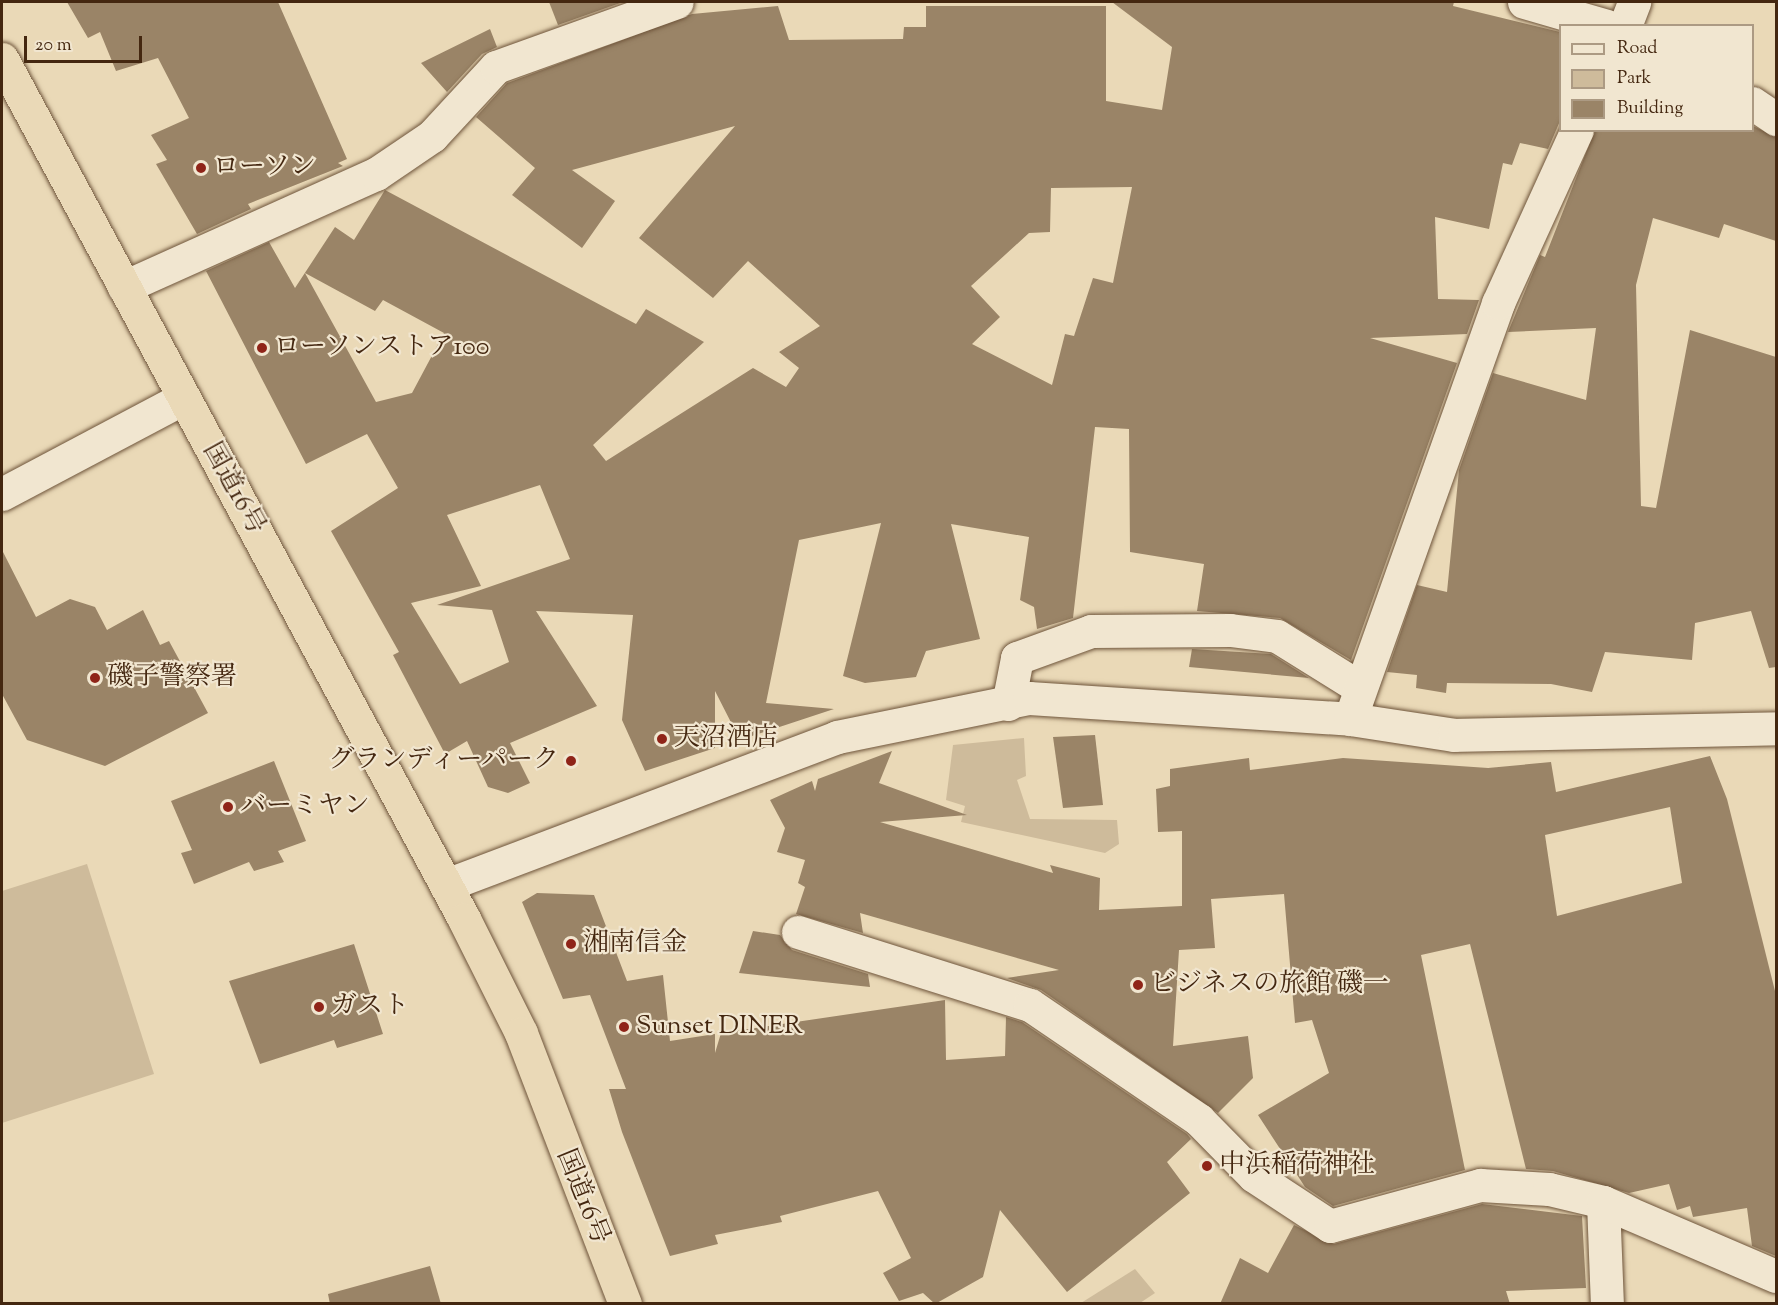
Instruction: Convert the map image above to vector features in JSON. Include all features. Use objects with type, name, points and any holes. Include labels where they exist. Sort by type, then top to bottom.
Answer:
[{"type":"highway","name":"国道16号","points":[[2,59],[464,919],[505,1036],[539,1091],[625,1304]]},
{"type":"street","points":[[124,287],[376,174],[432,136],[496,67],[677,2]]},
{"type":"street","points":[[1524,2],[1600,24]]},
{"type":"street","points":[[1625,24],[1634,2]]},
{"type":"street","points":[[1754,105],[1776,119]]},
{"type":"street","points":[[1350,719],[1359,687],[1497,303],[1576,132]]},
{"type":"street","points":[[2,494],[183,398]]},
{"type":"street","points":[[1008,704],[1017,658],[1091,631],[1230,630],[1276,636],[1359,687]]},
{"type":"street","points":[[446,885],[837,736],[1008,704],[1029,698],[1350,719],[1454,735],[1776,728]]},
{"type":"street","points":[[798,932],[1030,1005],[1199,1119],[1254,1176],[1330,1226],[1480,1185],[1549,1189],[1603,1202],[1776,1276]]},
{"type":"street","points":[[1603,1202],[1607,1304]]},
{"type":"green space","points":[[1024,738],[1026,776],[1017,780],[1030,819],[1117,820],[1119,844],[1105,853],[961,822],[965,806],[946,800],[953,745]]},
{"type":"green space","points":[[87,864],[154,1074],[2,1123],[2,891]]},
{"type":"green space","points":[[1135,1269],[1155,1293],[1140,1303],[1081,1303]]},
{"type":"building","points":[[67,2],[278,2],[347,159],[338,163],[343,166],[248,204],[251,209],[197,234],[156,164],[167,160],[151,135],[189,118],[158,58],[116,71],[100,32],[88,38]]},
{"type":"building","points":[[549,2],[623,2],[558,25]]},
{"type":"building","points":[[1112,2],[1454,2],[1453,6],[1559,32],[1559,123],[1548,149],[1520,143],[1512,165],[1503,163],[1489,229],[1435,217],[1438,299],[1479,300],[1467,334],[1370,338],[1457,363],[1351,660],[1280,618],[1197,611],[1204,564],[1130,552],[1129,429],[1095,427],[1073,618],[1037,629],[1034,607],[1020,600],[1029,537],[951,524],[980,639],[926,651],[916,677],[865,683],[843,676],[881,523],[799,540],[766,703],[834,709],[740,740],[715,691],[715,748],[645,771],[622,720],[633,615],[536,611],[597,706],[510,743],[530,783],[508,793],[488,787],[467,741],[445,754],[393,655],[399,652],[331,531],[398,488],[367,434],[306,464],[206,271],[269,242],[295,288],[335,227],[354,240],[385,190],[636,324],[646,309],[704,342],[593,445],[606,461],[753,368],[786,387],[799,368],[779,352],[820,326],[748,261],[713,298],[639,238],[735,126],[572,170],[615,201],[582,248],[512,195],[535,168],[476,117],[507,83],[692,14],[778,6],[789,40],[903,39],[904,27],[926,27],[926,6],[1106,6],[1106,101],[1162,110],[1172,47]],"holes":[[[1132,187],[1113,283],[1093,278],[1074,336],[1065,334],[1052,385],[972,344],[1000,317],[971,286],[1029,233],[1050,232],[1051,188]],[[305,273],[375,311],[383,300],[444,333],[412,393],[376,402]],[[540,485],[570,559],[437,605],[492,610],[509,662],[460,684],[411,603],[481,586],[447,515]]]},
{"type":"building","points":[[490,29],[497,47],[482,54],[447,92],[421,63]]},
{"type":"building","points":[[1754,126],[1776,137],[1776,241],[1724,224],[1719,238],[1653,218],[1636,285],[1641,506],[1656,508],[1690,330],[1776,357],[1776,667],[1769,668],[1751,611],[1695,623],[1692,660],[1605,652],[1592,692],[1551,684],[1447,683],[1446,693],[1416,688],[1417,675],[1387,672],[1417,585],[1447,592],[1459,470],[1493,373],[1586,400],[1596,328],[1508,332],[1540,255],[1545,257],[1594,132],[1754,132]]},
{"type":"building","name":"磯子警察署","points":[[2,550],[36,617],[70,599],[95,607],[107,630],[143,610],[160,645],[169,641],[208,713],[105,766],[27,740],[2,694]]},
{"type":"building","points":[[1192,649],[1271,654],[1309,678],[1189,667]]},
{"type":"building","points":[[1095,735],[1103,805],[1063,808],[1053,737]]},
{"type":"building","points":[[892,751],[879,783],[967,815],[880,822],[1053,873],[1050,865],[1100,878],[1099,910],[1182,906],[1182,831],[1158,832],[1156,789],[1170,786],[1170,769],[1249,758],[1250,770],[1343,758],[1488,768],[1551,762],[1556,792],[1710,756],[1727,799],[1776,995],[1776,1256],[1752,1246],[1747,1208],[1693,1217],[1690,1206],[1677,1210],[1669,1184],[1629,1193],[1553,1171],[1526,1169],[1470,944],[1421,955],[1465,1170],[1333,1206],[1305,1187],[1258,1115],[1329,1073],[1312,1020],[1295,1023],[1284,894],[1211,899],[1215,948],[1179,950],[1173,1046],[1248,1036],[1253,1078],[1218,1113],[1041,990],[1007,978],[1059,970],[860,913],[863,933],[796,914],[805,887],[798,883],[805,860],[777,852],[785,828],[770,800],[812,781],[815,791],[818,779]],"holes":[[[1670,807],[1682,883],[1557,916],[1545,835]]]},
{"type":"building","points":[[274,761],[306,841],[278,851],[284,862],[254,871],[249,862],[194,884],[181,853],[192,850],[171,801]]},
{"type":"building","points":[[537,893],[594,895],[627,981],[663,975],[670,1041],[715,1034],[715,1053],[721,1033],[945,1000],[946,1060],[1005,1056],[1006,1017],[1022,1022],[1187,1134],[1191,1139],[1167,1162],[1190,1193],[1067,1292],[1000,1210],[983,1277],[935,1304],[923,1293],[899,1301],[883,1273],[911,1258],[878,1191],[780,1216],[782,1222],[715,1235],[718,1244],[670,1256],[622,1132],[609,1089],[626,1089],[590,995],[563,999],[522,902]]},
{"type":"building","points":[[753,931],[780,935],[792,950],[868,974],[870,987],[739,973]]},
{"type":"building","points":[[354,944],[383,1034],[337,1048],[334,1040],[260,1064],[229,981]]},
{"type":"building","points":[[1482,1204],[1582,1216],[1586,1288],[1506,1291],[1510,1304],[1220,1304],[1240,1258],[1268,1273],[1294,1225],[1334,1244]]},
{"type":"building","points":[[430,1266],[441,1304],[330,1304],[328,1294]]},
{"type":"place","name":"ローソン","points":[[201,168]]},
{"type":"place","name":"ローソンストア100","points":[[262,348]]},
{"type":"place","name":"磯子警察署","points":[[95,678]]},
{"type":"place","name":"天沼酒店","points":[[662,739]]},
{"type":"place","name":"グランディーパーク","points":[[571,761]]},
{"type":"place","name":"バーミヤン","points":[[228,807]]},
{"type":"place","name":"湘南信金","points":[[571,944]]},
{"type":"place","name":"ビジネスの旅館 磯一","points":[[1138,985]]},
{"type":"place","name":"ガスト","points":[[319,1007]]},
{"type":"place","name":"Sunset DINER","points":[[624,1027]]},
{"type":"place","name":"中浜稲荷神社","points":[[1207,1166]]}]
